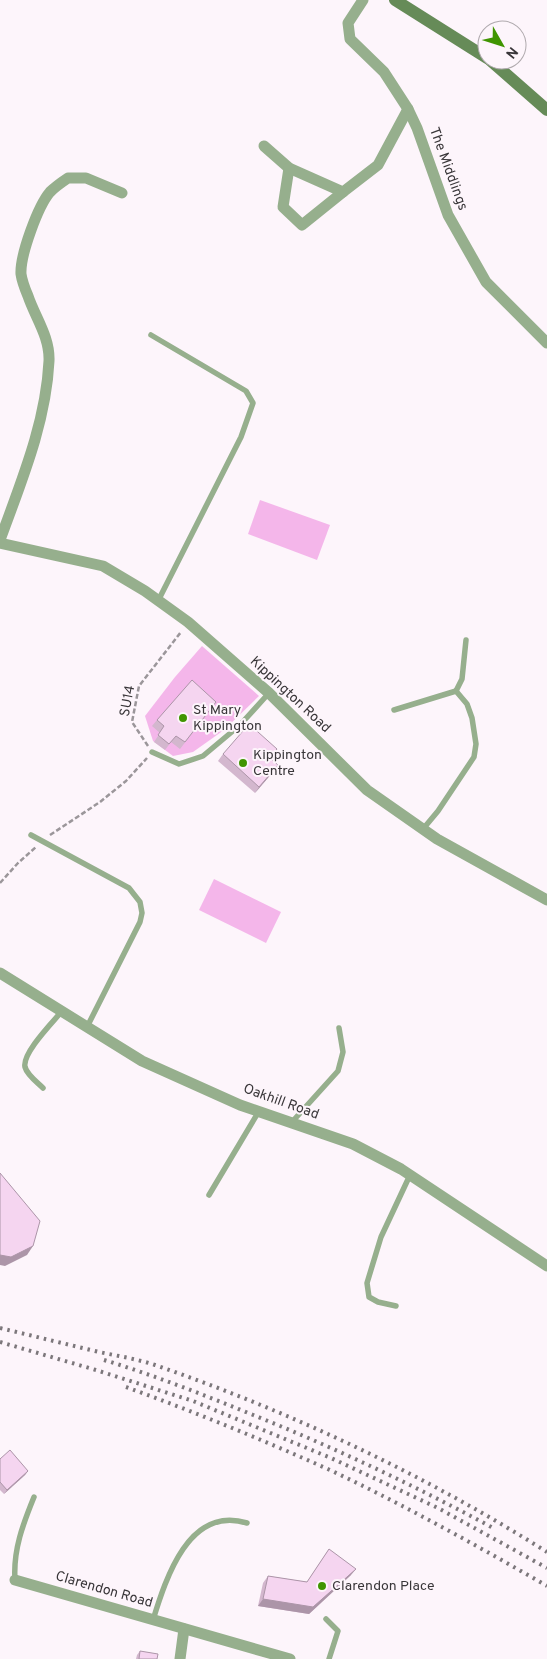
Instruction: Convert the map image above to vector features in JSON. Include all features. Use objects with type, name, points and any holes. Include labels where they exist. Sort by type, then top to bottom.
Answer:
[{"type":"street","name":"The Middlings","points":[[363,0],[348,23],[350,39],[384,72],[408,110],[417,128],[448,215],[486,282],[547,343]]},
{"type":"street","points":[[395,0],[477,52]]},
{"type":"street","points":[[501,70],[547,110]]},
{"type":"street","points":[[289,168],[283,206],[302,225],[378,165],[408,110]]},
{"type":"street","points":[[264,146],[289,168],[344,192]]},
{"type":"street","points":[[0,542],[29,459],[46,394],[49,358],[43,330],[28,298],[21,274],[25,248],[36,217],[50,192],[68,178],[86,178],[122,193]]},
{"type":"street","name":"Kippington Road","points":[[0,542],[103,566],[145,591],[188,622],[269,693],[367,790],[437,839],[547,900]]},
{"type":"street","name":"Oakhill Road","points":[[0,973],[142,1061],[240,1105],[353,1144],[410,1175],[547,1266]]},
{"type":"street","name":"Clarendon Road","points":[[15,1580],[290,1659]]},
{"type":"street","points":[[180,1659],[184,1629]]},
{"type":"lane","points":[[151,335],[246,391],[254,403],[241,437],[158,601]]},
{"type":"lane","points":[[394,710],[456,691],[462,679],[466,640]]},
{"type":"lane","points":[[423,829],[438,811],[474,757],[476,744],[472,718],[467,704],[456,691]]},
{"type":"lane","points":[[152,752],[179,764],[203,756],[240,725],[269,693]]},
{"type":"lane","points":[[31,836],[129,888],[140,902],[142,913],[140,922],[87,1027]]},
{"type":"lane","points":[[43,1088],[25,1067],[25,1061],[30,1051],[62,1011]]},
{"type":"lane","points":[[292,1122],[338,1071],[344,1052],[339,1028]]},
{"type":"lane","points":[[209,1195],[259,1111]]},
{"type":"lane","points":[[396,1306],[378,1302],[370,1296],[366,1283],[381,1237],[410,1175]]},
{"type":"lane","points":[[15,1580],[15,1552],[20,1530],[34,1496]]},
{"type":"lane","points":[[153,1620],[173,1564],[192,1538],[219,1521],[228,1519],[247,1522]]},
{"type":"lane","points":[[326,1619],[338,1631],[329,1659]]},
{"type":"path","name":"SU14","points":[[152,752],[132,722],[139,686],[188,622]]},
{"type":"path","points":[[100,802],[126,781],[152,752]]},
{"type":"shaded area","points":[[260,500],[330,525],[317,560],[248,534]]},
{"type":"shaded area","points":[[202,646],[259,696],[224,730],[193,752],[173,756],[153,741],[145,716]]},
{"type":"shaded area","points":[[214,879],[281,912],[266,943],[199,910]]},
{"type":"building","name":"St Mary Kippington","points":[[192,680],[216,702],[185,742],[176,736],[169,744],[158,735],[164,726],[157,720]]},
{"type":"building","name":"Kippington Centre","points":[[249,724],[277,749],[270,758],[278,765],[259,787],[223,754]]},
{"type":"building","points":[[0,1173],[40,1221],[33,1246],[11,1257],[0,1255]]},
{"type":"building","points":[[10,1450],[28,1471],[7,1490],[0,1482],[0,1459]]},
{"type":"building","name":"Clarendon Place","points":[[329,1549],[356,1569],[313,1607],[263,1599],[268,1576],[307,1582]]},
{"type":"building","points":[[140,1651],[158,1654],[157,1659],[139,1659]]},
{"type":"railway","points":[[0,1328],[148,1363],[256,1403],[405,1471],[501,1524],[547,1552]]},
{"type":"railway","points":[[0,1342],[193,1401],[331,1458],[438,1508],[547,1568]]},
{"type":"railway","points":[[104,1360],[187,1389],[297,1433],[383,1472],[495,1529]]},
{"type":"railway","points":[[126,1387],[178,1406],[330,1470],[440,1526],[547,1586]]},
{"type":"place","name":"St Mary Kippington","points":[[183,718]]},
{"type":"place","name":"Kippington Centre","points":[[243,763]]},
{"type":"place","name":"Clarendon Place","points":[[322,1586]]}]
